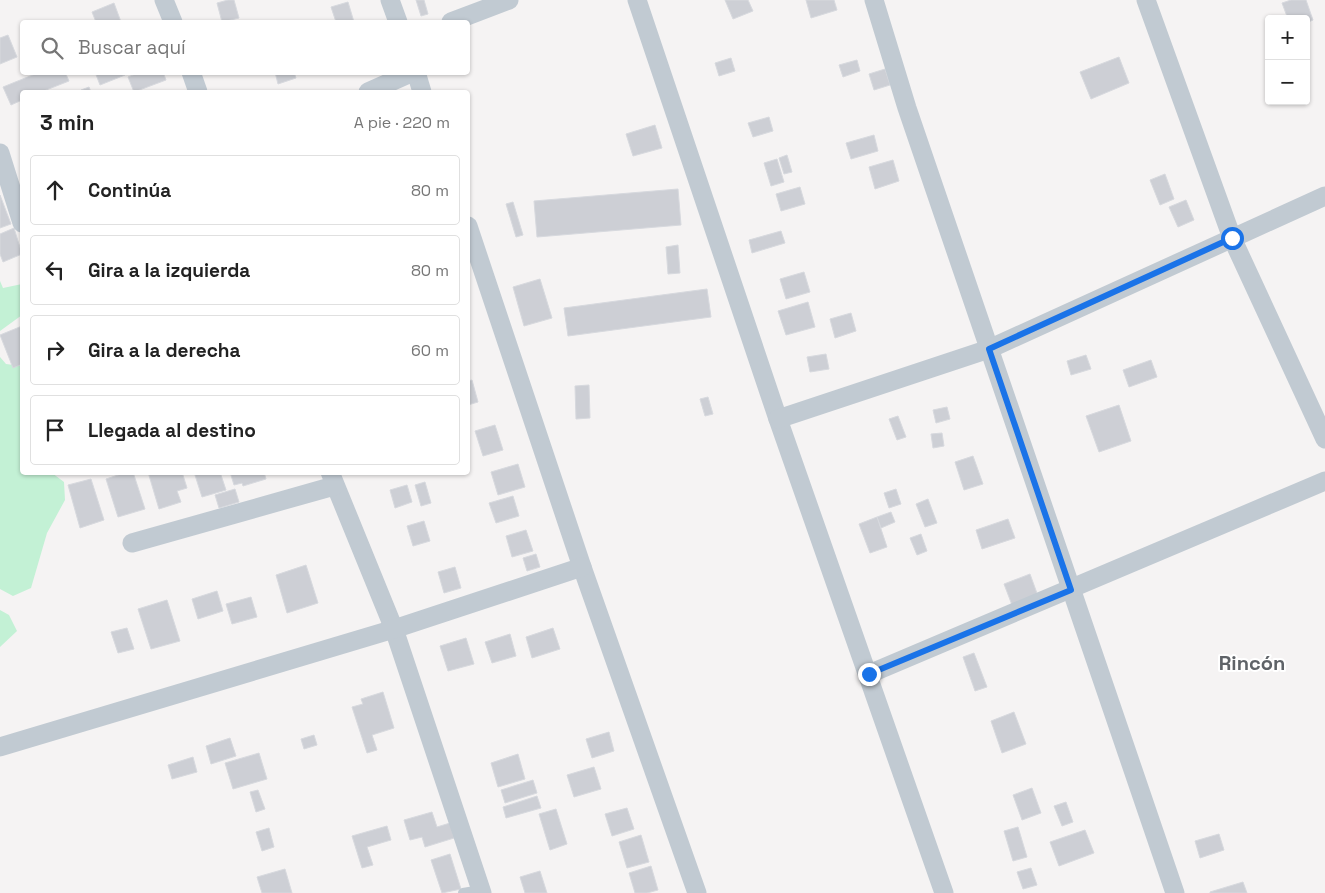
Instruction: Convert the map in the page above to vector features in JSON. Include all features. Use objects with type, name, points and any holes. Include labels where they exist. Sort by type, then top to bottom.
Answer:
[{"type":"street","points":[[164,0],[171,20]]},
{"type":"street","points":[[390,0],[397,20]]},
{"type":"street","points":[[456,20],[509,0]]},
{"type":"street","points":[[637,0],[778,419],[869,674],[944,893]]},
{"type":"street","points":[[874,0],[907,108],[1176,893]]},
{"type":"street","points":[[1146,0],[1232,238],[1325,439]]},
{"type":"street","points":[[192,75],[197,90]]},
{"type":"street","points":[[373,90],[407,75]]},
{"type":"street","points":[[415,75],[421,90]]},
{"type":"street","points":[[0,153],[20,217]]},
{"type":"street","points":[[778,419],[989,349],[1325,196]]},
{"type":"street","points":[[470,232],[582,567],[697,893]]},
{"type":"street","points":[[132,543],[332,479],[394,629],[475,892]]},
{"type":"street","points":[[869,674],[1325,481]]},
{"type":"street","points":[[0,747],[394,629],[582,567]]},
{"type":"green space","points":[[0,281],[3,288],[20,284],[20,316],[0,331]]},
{"type":"green space","points":[[0,357],[6,364],[20,366],[20,475],[55,475],[64,482],[65,500],[47,533],[31,588],[13,596],[0,589]]},
{"type":"green space","points":[[0,610],[9,615],[17,631],[0,647]]},
{"type":"building","points":[[234,0],[239,18],[221,20],[217,3]]},
{"type":"building","points":[[416,0],[424,0],[428,14],[421,16]]},
{"type":"building","points":[[725,0],[748,0],[753,11],[733,19]]},
{"type":"building","points":[[806,0],[834,0],[837,10],[811,18]]},
{"type":"building","points":[[1291,0],[1306,0],[1313,20],[1310,21],[1310,15],[1286,15],[1282,3]]},
{"type":"building","points":[[348,2],[353,20],[335,20],[331,7]]},
{"type":"building","points":[[114,3],[120,20],[95,20],[92,12]]},
{"type":"building","points":[[8,35],[17,57],[0,64],[0,38]]},
{"type":"building","points":[[1119,57],[1129,83],[1091,99],[1080,72]]},
{"type":"building","points":[[731,58],[735,71],[719,76],[715,63]]},
{"type":"building","points":[[857,60],[860,71],[843,77],[839,65]]},
{"type":"building","points":[[885,69],[890,85],[874,90],[869,74]]},
{"type":"building","points":[[33,75],[66,75],[69,81],[46,90],[20,90],[20,101],[11,105],[3,87]]},
{"type":"building","points":[[96,75],[125,75],[100,85]]},
{"type":"building","points":[[133,75],[164,75],[166,80],[139,90],[133,90],[128,77]]},
{"type":"building","points":[[276,75],[295,75],[296,78],[278,84]]},
{"type":"building","points":[[769,117],[773,131],[753,137],[748,123]]},
{"type":"building","points":[[655,125],[662,148],[633,156],[626,134]]},
{"type":"building","points":[[874,135],[878,151],[851,159],[846,143]]},
{"type":"building","points":[[787,155],[792,172],[784,174],[779,158]]},
{"type":"building","points":[[777,159],[784,182],[771,186],[764,163]]},
{"type":"building","points":[[893,160],[899,181],[875,189],[869,167]]},
{"type":"building","points":[[1165,174],[1174,199],[1160,205],[1150,180]]},
{"type":"building","points":[[800,187],[805,204],[781,211],[776,194]]},
{"type":"building","points":[[678,189],[681,225],[537,237],[534,201]]},
{"type":"building","points":[[0,195],[11,224],[0,228]]},
{"type":"building","points":[[1186,200],[1194,220],[1178,227],[1169,207]]},
{"type":"building","points":[[513,202],[523,235],[516,237],[506,204]]},
{"type":"building","points":[[14,228],[20,248],[20,255],[3,262],[0,254],[0,234]]},
{"type":"building","points":[[781,231],[785,243],[752,253],[749,240]]},
{"type":"building","points":[[678,245],[680,273],[668,274],[666,247]]},
{"type":"building","points":[[804,272],[810,292],[786,299],[780,279]]},
{"type":"building","points":[[540,279],[552,318],[524,326],[513,287]]},
{"type":"building","points":[[707,289],[711,317],[568,336],[564,308]]},
{"type":"building","points":[[808,302],[815,327],[786,335],[778,311]]},
{"type":"building","points":[[851,313],[856,331],[835,338],[830,319]]},
{"type":"building","points":[[20,327],[20,365],[13,368],[0,335]]},
{"type":"building","points":[[826,354],[829,369],[810,372],[807,357]]},
{"type":"building","points":[[1086,355],[1091,369],[1071,375],[1067,361]]},
{"type":"building","points":[[1151,360],[1157,377],[1129,387],[1123,370]]},
{"type":"building","points":[[470,380],[472,380],[478,402],[470,404]]},
{"type":"building","points":[[589,385],[590,418],[576,419],[575,386]]},
{"type":"building","points":[[708,397],[713,414],[705,416],[700,399]]},
{"type":"building","points":[[1119,405],[1131,441],[1099,452],[1086,416]]},
{"type":"building","points":[[947,407],[950,419],[936,423],[933,410]]},
{"type":"building","points":[[898,416],[906,437],[897,440],[889,419]]},
{"type":"building","points":[[495,425],[503,450],[483,456],[475,431]]},
{"type":"building","points":[[942,433],[944,446],[933,448],[931,434]]},
{"type":"building","points":[[973,456],[983,484],[964,490],[955,462]]},
{"type":"building","points":[[518,464],[525,487],[498,495],[491,472]]},
{"type":"building","points":[[118,475],[134,475],[145,509],[118,517],[106,479]]},
{"type":"building","points":[[149,475],[183,475],[187,488],[177,491],[181,502],[159,509]]},
{"type":"building","points":[[195,475],[221,475],[226,490],[202,497]]},
{"type":"building","points":[[231,475],[265,475],[266,479],[243,486],[242,483],[234,485]]},
{"type":"building","points":[[91,479],[104,520],[80,528],[68,485]]},
{"type":"building","points":[[425,482],[431,503],[421,506],[415,485]]},
{"type":"building","points":[[407,485],[412,502],[395,508],[390,490]]},
{"type":"building","points":[[235,489],[239,502],[219,508],[215,495]]},
{"type":"building","points":[[896,489],[901,504],[889,508],[884,493]]},
{"type":"building","points":[[513,496],[519,516],[496,523],[489,503]]},
{"type":"building","points":[[928,499],[937,523],[925,527],[916,504]]},
{"type":"building","points":[[891,512],[895,522],[881,528],[877,517]]},
{"type":"building","points":[[877,517],[887,547],[870,553],[859,524]]},
{"type":"building","points":[[1008,519],[1015,538],[982,549],[976,530]]},
{"type":"building","points":[[424,521],[430,541],[413,546],[407,526]]},
{"type":"building","points":[[526,530],[533,551],[512,557],[506,536]]},
{"type":"building","points":[[921,534],[927,551],[917,555],[910,538]]},
{"type":"building","points":[[536,554],[540,567],[527,571],[523,558]]},
{"type":"building","points":[[306,565],[318,603],[287,613],[276,575]]},
{"type":"building","points":[[455,567],[461,588],[444,593],[438,572]]},
{"type":"building","points":[[1030,574],[1038,596],[1012,605],[1004,584]]},
{"type":"building","points":[[217,591],[223,611],[198,619],[192,599]]},
{"type":"building","points":[[251,597],[257,617],[232,624],[226,604]]},
{"type":"building","points":[[167,600],[180,641],[151,649],[138,609]]},
{"type":"building","points":[[127,628],[134,649],[118,653],[111,632]]},
{"type":"building","points":[[553,628],[560,649],[532,658],[526,637]]},
{"type":"building","points":[[510,634],[516,656],[492,663],[485,642]]},
{"type":"building","points":[[466,638],[474,664],[448,671],[440,646]]},
{"type":"building","points":[[974,653],[987,687],[975,691],[963,657]]},
{"type":"building","points":[[383,692],[394,728],[372,735],[377,750],[367,753],[352,707],[363,704],[361,699]]},
{"type":"building","points":[[1014,712],[1026,744],[1002,753],[991,721]]},
{"type":"building","points":[[609,732],[614,751],[592,758],[586,739]]},
{"type":"building","points":[[314,735],[317,745],[304,749],[301,739]]},
{"type":"building","points":[[230,738],[236,756],[211,764],[206,746]]},
{"type":"building","points":[[259,753],[267,779],[233,789],[225,763]]},
{"type":"building","points":[[518,754],[525,779],[498,787],[491,763]]},
{"type":"building","points":[[193,757],[197,772],[172,779],[168,765]]},
{"type":"building","points":[[594,767],[601,789],[574,797],[567,775]]},
{"type":"building","points":[[533,780],[537,793],[505,803],[501,790]]},
{"type":"building","points":[[1032,788],[1041,813],[1022,820],[1013,795]]},
{"type":"building","points":[[258,790],[265,809],[256,812],[250,792]]},
{"type":"building","points":[[537,796],[541,808],[506,818],[503,807]]},
{"type":"building","points":[[1066,802],[1073,822],[1062,826],[1054,806]]},
{"type":"building","points":[[627,808],[634,829],[612,836],[605,814]]},
{"type":"building","points":[[556,809],[567,844],[550,850],[539,814]]},
{"type":"building","points":[[432,812],[437,827],[450,823],[454,838],[425,847],[422,837],[410,840],[404,820]]},
{"type":"building","points":[[387,826],[391,840],[367,847],[373,865],[362,868],[352,836]]},
{"type":"building","points":[[1018,827],[1027,857],[1013,861],[1004,831]]},
{"type":"building","points":[[269,828],[274,847],[262,851],[256,832]]},
{"type":"building","points":[[1085,830],[1094,853],[1059,866],[1050,842]]},
{"type":"building","points":[[1219,834],[1224,850],[1200,858],[1195,841]]},
{"type":"building","points":[[641,835],[649,862],[627,868],[619,842]]},
{"type":"building","points":[[450,854],[461,889],[442,893],[431,860]]},
{"type":"building","points":[[651,866],[658,890],[647,893],[635,893],[629,873]]},
{"type":"building","points":[[1031,868],[1037,885],[1023,889],[1017,872]]},
{"type":"building","points":[[285,869],[292,893],[262,893],[257,877]]},
{"type":"building","points":[[540,871],[547,893],[525,893],[520,877]]},
{"type":"building","points":[[1243,882],[1247,893],[1210,893],[1210,892]]},
{"type":"district","name":"Rincón","points":[[1252,663]]},
{"type":"route","points":[[869,674],[1071,590],[989,349],[1232,238]]}]
